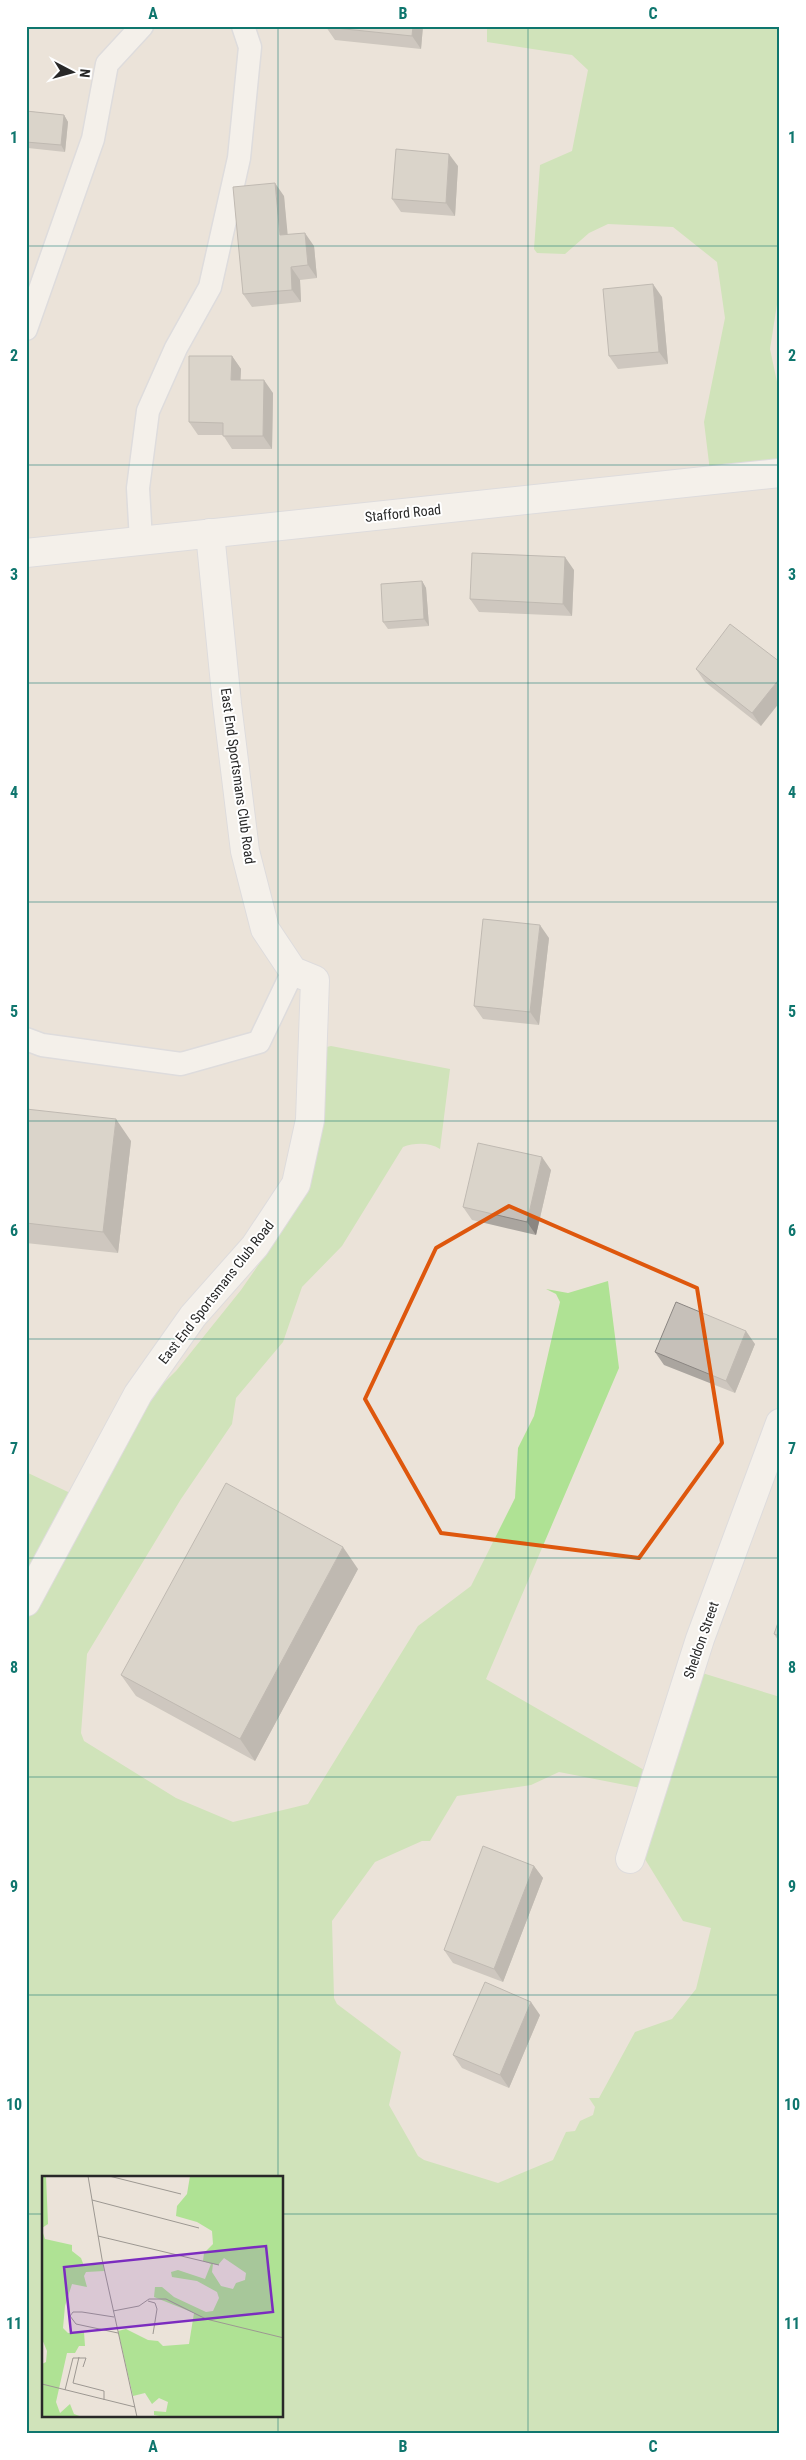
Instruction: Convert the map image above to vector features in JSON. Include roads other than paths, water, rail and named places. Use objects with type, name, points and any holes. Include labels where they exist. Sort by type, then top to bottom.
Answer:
[{"type":"street","name":"Stafford Road","points":[[26,553],[780,473]]},
{"type":"street","name":"East End Sportsmans Club Road","points":[[26,1602],[138,1394],[193,1316],[255,1246],[296,1184],[310,1120],[315,980],[293,972],[265,930],[246,851],[227,704],[210,533]]},
{"type":"street","name":"Sheldon Street","points":[[630,1859],[700,1639],[780,1424]]},
{"type":"lane","points":[[26,330],[93,139],[107,64],[142,26]]},
{"type":"lane","points":[[141,541],[138,488],[148,410],[176,348],[210,288],[239,158],[250,47],[243,26]]},
{"type":"lane","points":[[26,1039],[42,1045],[181,1064],[259,1042],[293,972]]}]
